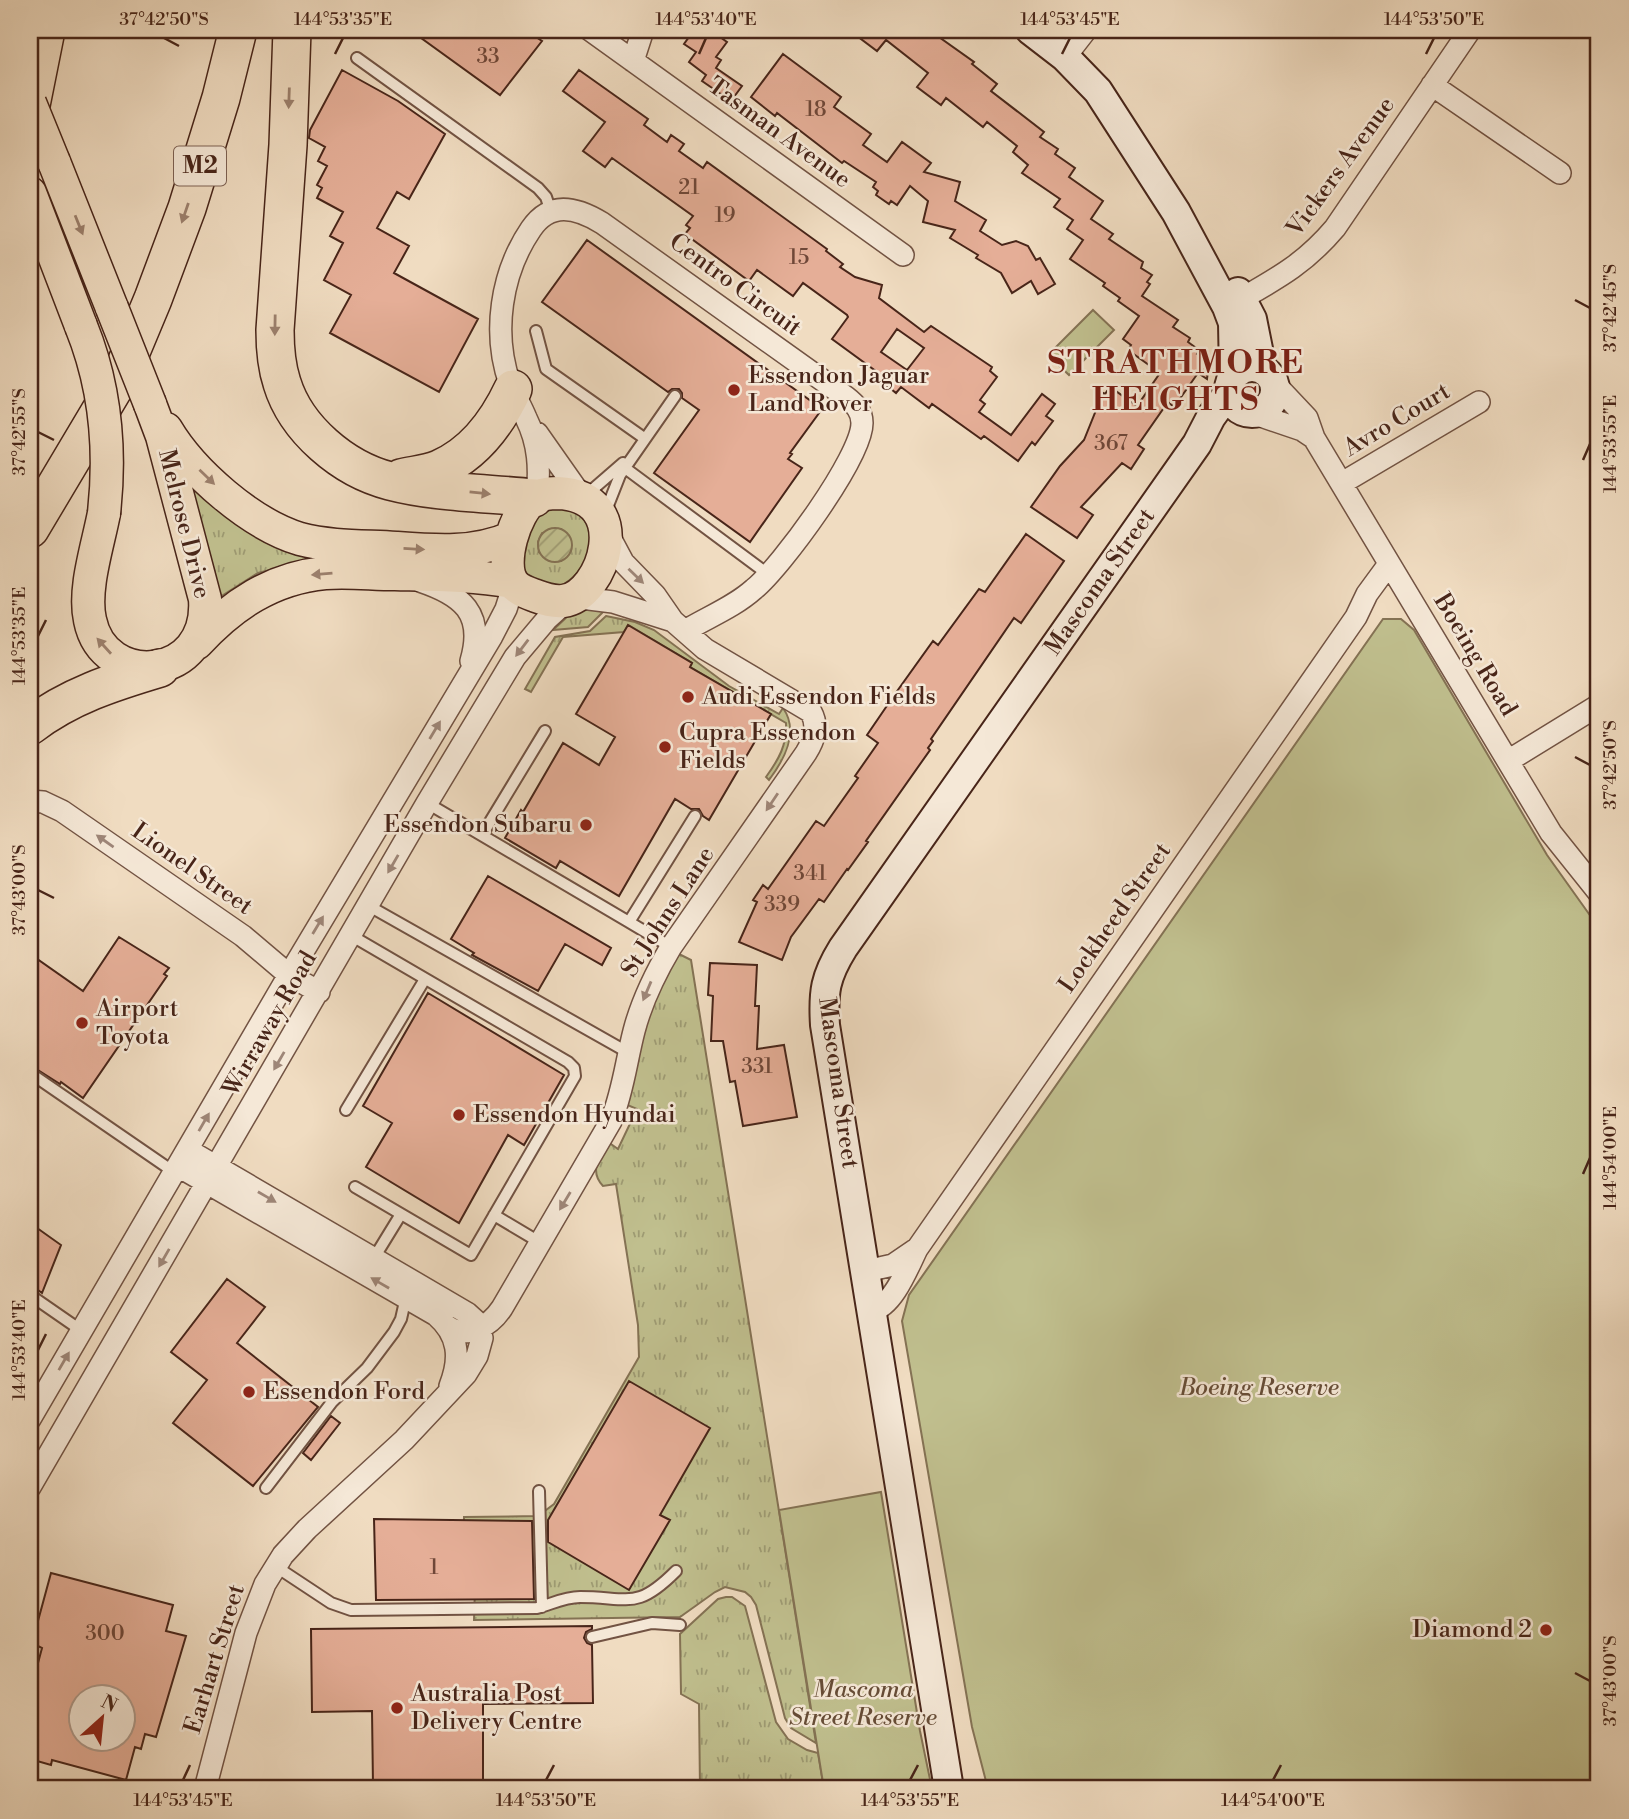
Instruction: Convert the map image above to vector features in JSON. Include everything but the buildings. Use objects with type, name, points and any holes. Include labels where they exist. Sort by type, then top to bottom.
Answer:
[{"type":"highway","points":[[30,110],[46,30]]},
{"type":"highway","name":"M2","points":[[30,530],[120,378],[153,299],[187,208],[221,98],[238,30]]},
{"type":"highway","points":[[292,30],[288,145],[276,290],[276,358],[282,384],[292,406],[314,434],[349,463],[390,481],[536,498]]},
{"type":"highway","points":[[390,481],[437,470],[461,457],[474,446],[499,415],[520,405]]},
{"type":"highway","points":[[30,726],[47,713],[90,691],[173,661]]},
{"type":"main road","points":[[1030,30],[1065,57],[1098,91],[1235,302],[1252,319],[1268,376],[1276,390],[1266,409],[1240,398]]},
{"type":"main road","name":"Melrose Drive","points":[[30,103],[162,436],[205,599],[202,626],[173,661]]},
{"type":"main road","points":[[30,193],[93,355],[104,414],[107,479],[88,609],[93,631],[104,648],[125,662],[144,668],[173,661],[232,609],[258,593],[284,580],[328,573],[454,575],[513,583],[526,592],[558,601],[571,598],[588,584],[600,565],[606,541],[593,510],[558,493],[536,498],[522,512],[511,538],[509,567],[513,583]]},
{"type":"main road","points":[[1235,302],[1233,323],[1240,398]]},
{"type":"main road","points":[[1240,398],[1247,367],[1268,376]]},
{"type":"main road","name":"Mascoma Street","points":[[949,1789],[825,1025],[825,985],[831,968],[1196,444],[1240,398]]},
{"type":"main road","points":[[150,404],[169,434],[221,491],[264,523],[300,539],[460,551],[484,548],[511,538]]},
{"type":"street","name":"Tasman Avenue","points":[[590,30],[904,255]]},
{"type":"street","points":[[633,61],[643,30]]},
{"type":"street","points":[[1065,57],[1086,30]]},
{"type":"street","name":"Vickers Avenue","points":[[1235,302],[1297,266],[1335,228],[1470,30]]},
{"type":"street","points":[[1432,85],[1560,173]]},
{"type":"street","name":"Centro Circuit","points":[[551,212],[579,211],[602,223],[856,407],[862,419],[861,430],[845,467],[816,512],[769,575],[740,600],[679,626]]},
{"type":"street","points":[[536,498],[539,461],[507,372],[503,350],[502,301],[513,263],[526,237],[538,220],[551,212]]},
{"type":"street","name":"Boeing Road","points":[[1268,376],[1307,418],[1314,438],[1551,833],[1599,893]]},
{"type":"street","points":[[1240,398],[1314,438]]},
{"type":"street","name":"Avro Court","points":[[1342,483],[1479,402]]},
{"type":"street","points":[[520,405],[593,510]]},
{"type":"street","name":"St Johns Lane","points":[[480,1327],[499,1314],[611,1121],[623,1089],[629,1054],[646,993],[671,947],[806,753],[814,736],[815,722],[807,709],[727,663],[679,626],[655,595],[622,562],[593,510]]},
{"type":"street","name":"Lockheed Street","points":[[873,1310],[888,1302],[917,1249],[1356,617],[1395,572]]},
{"type":"street","name":"Wirraway Road","points":[[396,575],[444,591],[467,608],[474,618],[477,631],[467,676]]},
{"type":"street","name":"Wirraway Road","points":[[30,1419],[289,975],[498,626],[513,583]]},
{"type":"street","name":"St Johns Lane","points":[[571,598],[613,602],[679,626]]},
{"type":"street","name":"Wirraway Road","points":[[30,1487],[515,657],[547,618],[571,598]]},
{"type":"street","points":[[1508,761],[1599,705]]},
{"type":"street","points":[[394,798],[424,809]]},
{"type":"street","name":"Lionel Street","points":[[30,802],[43,802],[62,811],[243,936],[289,975],[319,992]]},
{"type":"street","points":[[180,1163],[212,1175],[374,1258],[409,1289],[447,1326],[464,1333],[480,1327],[470,1314],[409,1289],[212,1175]]},
{"type":"street","name":"Lockheed Street","points":[[866,1271],[893,1265],[917,1249]]},
{"type":"street","name":"Earhart Street","points":[[438,1405],[450,1385],[457,1365],[456,1342],[447,1326]]},
{"type":"street","name":"Earhart Street","points":[[205,1789],[246,1633],[256,1602],[275,1566],[307,1529],[392,1452],[438,1405],[474,1362],[482,1341],[480,1327]]},
{"type":"lane","points":[[357,58],[538,188],[546,197],[551,212]]},
{"type":"lane","points":[[536,331],[546,369],[644,438]]},
{"type":"lane","points":[[593,510],[675,396]]},
{"type":"lane","points":[[623,467],[769,575]]},
{"type":"lane","points":[[593,510],[618,480],[623,467]]},
{"type":"lane","points":[[482,835],[545,731]]},
{"type":"lane","points":[[424,809],[482,835],[671,947]]},
{"type":"lane","points":[[629,922],[695,816]]},
{"type":"lane","points":[[369,906],[629,1054]]},
{"type":"lane","points":[[352,936],[568,1062],[574,1068],[575,1079],[471,1255],[355,1187]]},
{"type":"lane","points":[[346,1110],[425,979]]},
{"type":"lane","points":[[30,1073],[180,1163]]},
{"type":"lane","points":[[374,1258],[401,1214]]},
{"type":"lane","points":[[494,1215],[541,1243]]},
{"type":"lane","points":[[266,1488],[332,1402],[366,1368],[394,1332],[401,1319],[409,1289]]},
{"type":"lane","points":[[30,1295],[82,1331]]},
{"type":"lane","points":[[539,1491],[542,1607]]},
{"type":"lane","points":[[275,1566],[331,1603],[351,1610],[542,1607],[554,1601],[579,1597],[634,1600],[663,1584],[676,1571]]},
{"type":"lane","points":[[592,1637],[652,1623],[680,1625]]},
{"type":"green space","points":[[1093,310],[1114,330],[1069,375],[1048,355]]},
{"type":"green space","points":[[184,472],[358,554],[306,561],[258,573],[220,597]]},
{"type":"green space","points":[[549,507],[562,507],[573,510],[587,525],[591,535],[588,556],[576,575],[558,587],[529,577],[523,568],[522,541],[531,521]],"holes":[[[561,529],[569,536],[571,550],[561,561],[550,561],[539,552],[538,542],[542,533]]]},
{"type":"green space","points":[[555,528],[567,533],[572,545],[567,557],[555,562],[543,557],[538,545],[543,533]]},
{"type":"green space","points":[[586,606],[604,611],[588,627],[553,630],[569,615]]},
{"type":"green space","points":[[606,616],[635,622],[654,630],[729,686],[779,714],[783,708],[788,717],[790,736],[785,755],[769,780],[766,777],[784,745],[786,723],[690,667],[692,663],[628,625],[624,632],[563,637],[531,692],[525,689],[555,637],[590,631]]},
{"type":"green space","name":"Boeing Reserve","points":[[1383,619],[1401,619],[1414,630],[1547,855],[1599,928],[1599,1789],[988,1789],[972,1727],[902,1321],[909,1295]]},
{"type":"green space","points":[[677,953],[691,960],[816,1743],[791,1728],[785,1718],[756,1605],[745,1592],[725,1587],[680,1617],[474,1620],[475,1589],[463,1589],[464,1517],[538,1516],[554,1504],[639,1357],[638,1325],[616,1184],[603,1186],[596,1170],[608,1142],[618,1149],[637,1109],[625,1104],[649,1005]]},
{"type":"green space","name":"Mascoma Street Reserve","points":[[881,1492],[932,1789],[824,1789],[779,1510]]},
{"type":"green space","points":[[732,1597],[745,1606],[776,1722],[788,1739],[818,1753],[824,1789],[700,1789],[699,1704],[681,1694],[680,1634],[718,1599]]},
{"type":"place","name":"Essendon Jaguar Land Rover","points":[[734,390]]},
{"type":"place","name":"Audi Essendon Fields","points":[[688,697]]},
{"type":"place","name":"Cupra Essendon Fields","points":[[665,747]]},
{"type":"place","name":"Essendon Subaru","points":[[586,825]]},
{"type":"place","name":"Airport Toyota","points":[[82,1023]]},
{"type":"place","name":"Essendon Hyundai","points":[[459,1115]]},
{"type":"place","name":"Essendon Ford","points":[[249,1392]]},
{"type":"place","name":"Diamond 2","points":[[1546,1630]]},
{"type":"place","name":"Australia Post Delivery Centre","points":[[397,1708]]},
{"type":"district","name":"STRATHMORE HEIGHTS","points":[[1176,382]]}]
